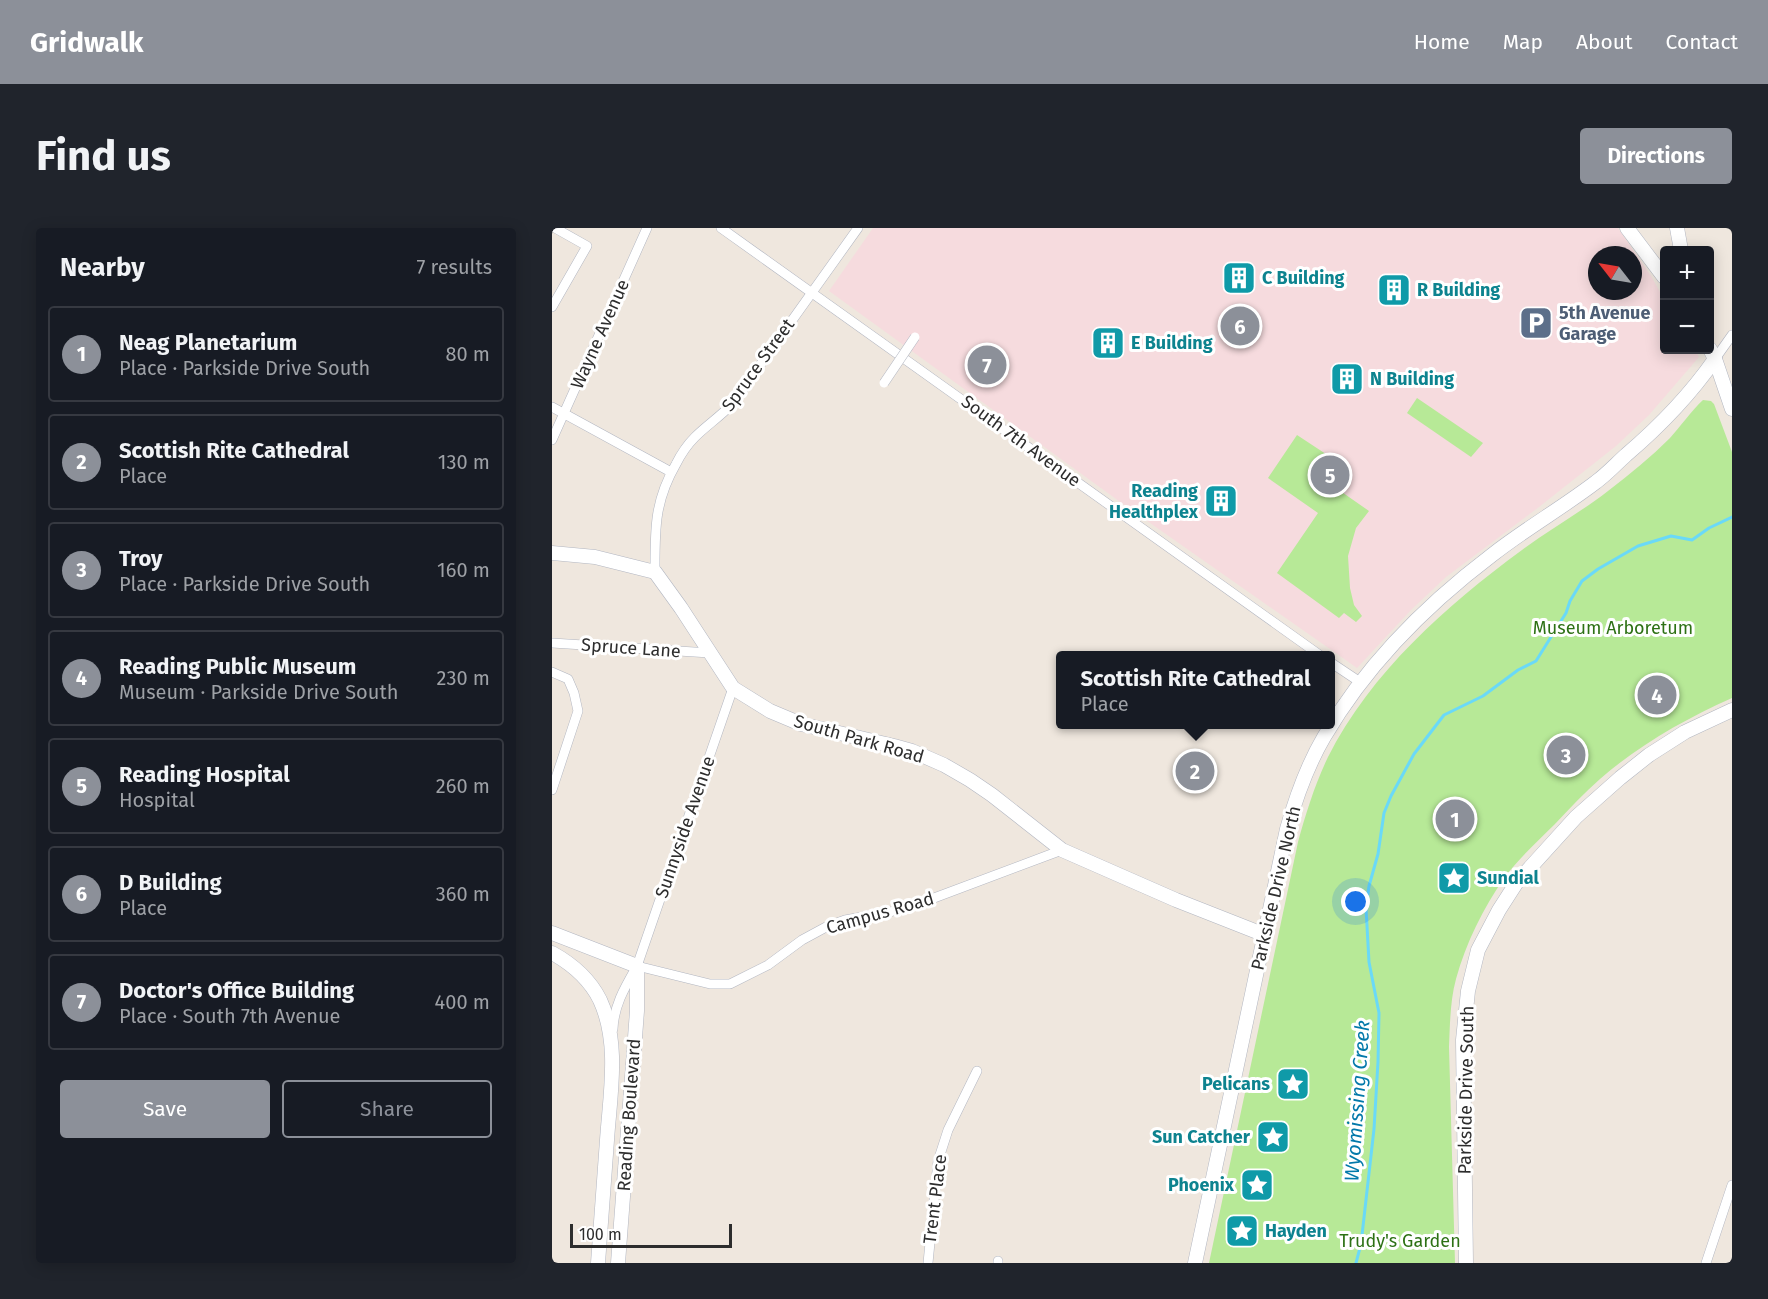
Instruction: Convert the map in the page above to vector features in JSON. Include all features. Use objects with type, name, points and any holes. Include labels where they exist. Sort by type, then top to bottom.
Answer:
[{"type":"street","points":[[552,307],[587,246],[555,228]]},
{"type":"street","name":"Wayne Avenue","points":[[552,440],[647,228]]},
{"type":"street","name":"South 7th Avenue","points":[[721,228],[1314,651]]},
{"type":"street","name":"Spruce Street","points":[[655,572],[657,509],[671,472],[690,442],[733,403],[858,228]]},
{"type":"street","points":[[1627,228],[1660,271]]},
{"type":"street","points":[[1677,228],[1680,246]]},
{"type":"street","points":[[1714,352],[1732,335]]},
{"type":"street","points":[[884,383],[915,337]]},
{"type":"street","points":[[1712,354],[1732,409]]},
{"type":"street","name":"Parkside Drive North","points":[[1335,720],[1360,682],[1376,663],[1439,598],[1490,556],[1597,482],[1662,423],[1704,375],[1712,354]]},
{"type":"street","points":[[552,407],[671,472]]},
{"type":"street","points":[[552,553],[595,557],[655,572]]},
{"type":"street","name":"South Park Road","points":[[655,572],[734,688],[770,711],[814,728],[912,751],[944,765],[992,795],[1062,850],[1176,900],[1265,935]]},
{"type":"street","name":"Spruce Lane","points":[[552,644],[710,653]]},
{"type":"street","points":[[1335,665],[1360,682]]},
{"type":"street","name":"Spruce Lane","points":[[552,672],[568,679],[578,711],[552,790]]},
{"type":"street","name":"Sunnyside Avenue","points":[[637,966],[734,688]]},
{"type":"street","name":"Parkside Drive South","points":[[1466,1263],[1463,1040],[1468,991],[1478,950],[1498,910],[1517,882],[1576,818],[1649,755],[1685,732],[1732,710]]},
{"type":"street","name":"Parkside Drive North","points":[[1195,1263],[1287,829],[1300,787],[1329,729]]},
{"type":"street","name":"Campus Road","points":[[637,966],[710,984],[730,984],[768,965],[802,940],[826,927],[845,920],[890,912],[918,904],[1062,850]]},
{"type":"street","points":[[552,933],[637,966]]},
{"type":"street","name":"Reading Boulevard","points":[[552,953],[580,973],[591,985],[600,1001],[611,1036],[612,1059]]},
{"type":"street","name":"Reading Boulevard","points":[[598,1263],[615,1009],[637,966]]},
{"type":"street","name":"Reading Boulevard","points":[[618,1263],[637,1011],[637,966]]},
{"type":"street","name":"Trent Place","points":[[928,1263],[935,1173],[948,1130],[977,1071]]},
{"type":"street","points":[[1706,1263],[1732,1185]]},
{"type":"shaded area","points":[[873,228],[1618,228],[1630,246],[1588,246],[1588,300],[1642,300],[1642,263],[1660,292],[1660,354],[1697,354],[1699,357],[1649,415],[1616,446],[1446,577],[1411,610],[1357,668],[1123,504],[829,291]]},
{"type":"green space","points":[[1417,398],[1483,443],[1471,457],[1407,413]]},
{"type":"green space","name":"Museum Arboretum","points":[[1703,400],[1714,404],[1732,452],[1732,698],[1663,734],[1630,755],[1600,779],[1510,870],[1489,901],[1476,926],[1456,979],[1450,1022],[1455,1263],[1209,1263],[1298,842],[1328,757],[1346,726],[1388,669],[1439,618],[1494,571],[1598,499],[1632,472],[1670,438]]},
{"type":"green space","points":[[1297,435],[1338,462],[1326,481],[1369,511],[1356,528],[1348,556],[1350,588],[1354,605],[1362,616],[1356,622],[1344,613],[1339,618],[1277,573],[1318,513],[1268,478]]},
{"type":"waterway","name":"Wyomissing Creek","points":[[1356,1263],[1361,1244],[1374,1129],[1378,1062],[1379,1013],[1369,962],[1366,908],[1384,813],[1391,796],[1414,754],[1444,715],[1483,696],[1518,670],[1536,661],[1566,613],[1582,581],[1638,546],[1671,536],[1692,540],[1709,528],[1732,517]]},
{"type":"place","name":"C Building","points":[[1239,278]]},
{"type":"place","name":"R Building","points":[[1394,290]]},
{"type":"place","name":"5th Avenue Garage","points":[[1536,323]]},
{"type":"place","name":"D Building","points":[[1240,326]]},
{"type":"place","name":"E Building","points":[[1108,343]]},
{"type":"place","name":"Doctor's Office Building","points":[[987,365]]},
{"type":"place","name":"N Building","points":[[1347,379]]},
{"type":"place","name":"Reading Hospital","points":[[1330,475]]},
{"type":"place","name":"Reading Healthplex","points":[[1221,501]]},
{"type":"place","name":"Reading Public Museum","points":[[1657,695]]},
{"type":"place","name":"Troy","points":[[1566,755]]},
{"type":"place","name":"Scottish Rite Cathedral","points":[[1195,771]]},
{"type":"place","name":"Neag Planetarium","points":[[1455,819]]},
{"type":"place","name":"Sundial","points":[[1454,878]]},
{"type":"place","name":"Pelicans","points":[[1293,1084]]},
{"type":"place","name":"Sun Catcher","points":[[1273,1137]]},
{"type":"place","name":"Phoenix","points":[[1257,1185]]},
{"type":"place","name":"Hayden","points":[[1242,1231]]},
{"type":"park label","name":"Trudy's Garden","points":[[1400,1241]]}]
